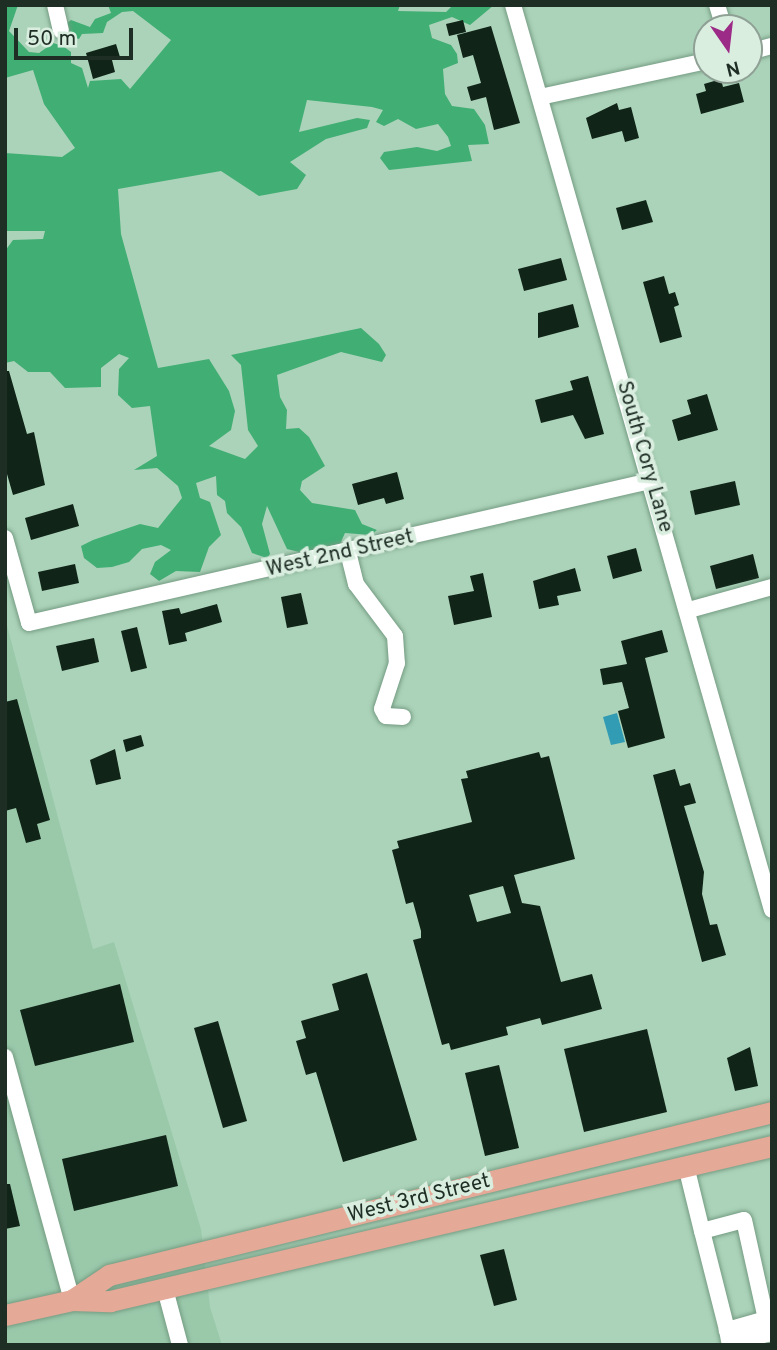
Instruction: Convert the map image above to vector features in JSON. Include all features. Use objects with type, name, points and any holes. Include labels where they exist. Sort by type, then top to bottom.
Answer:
[{"type":"main road","name":"West 3rd Street","points":[[72,1300],[109,1275],[772,1112]]},
{"type":"main road","name":"West 3rd Street","points":[[5,1315],[72,1300],[110,1301],[165,1289],[772,1146]]},
{"type":"street","points":[[55,5],[61,30]]},
{"type":"street","name":"South Cory Lane","points":[[513,5],[689,610],[772,910]]},
{"type":"street","points":[[540,97],[693,64]]},
{"type":"street","name":"West 2nd Street","points":[[5,538],[29,622],[348,552],[650,481]]},
{"type":"street","points":[[348,552],[356,584],[394,636],[397,663],[383,709],[386,716],[403,718]]},
{"type":"street","points":[[689,610],[772,587]]},
{"type":"street","points":[[5,1056],[72,1300]]},
{"type":"street","points":[[686,1166],[729,1339]]},
{"type":"street","points":[[702,1231],[744,1220],[766,1319],[729,1339]]},
{"type":"street","points":[[165,1289],[180,1345]]},
{"type":"street","points":[[729,1339],[772,1333]]},
{"type":"shaded area","points":[[5,618],[93,949],[114,942],[201,1229],[210,1307],[222,1345],[5,1345]]},
{"type":"green space","points":[[5,5],[18,5],[9,31],[29,52],[39,53],[53,43],[63,46],[71,52],[71,63],[82,68],[88,88],[90,81],[121,79],[130,89],[171,40],[133,11],[122,12],[107,22],[103,33],[82,34],[79,39],[67,37],[67,23],[71,20],[90,27],[95,19],[111,13],[108,5],[400,5],[398,11],[446,12],[453,5],[494,5],[470,25],[452,17],[429,25],[432,38],[451,45],[457,54],[458,63],[443,69],[445,94],[452,106],[474,109],[485,125],[489,144],[468,145],[472,161],[389,170],[380,158],[384,152],[417,147],[437,151],[451,146],[448,137],[438,124],[416,129],[398,119],[384,126],[376,122],[383,110],[307,100],[299,132],[357,118],[370,120],[367,128],[326,139],[290,162],[306,175],[297,189],[259,196],[221,171],[118,189],[121,234],[158,368],[209,359],[229,391],[235,411],[231,430],[209,446],[245,459],[258,446],[248,430],[241,365],[231,355],[361,328],[379,344],[386,355],[382,362],[341,352],[277,375],[280,397],[287,410],[286,429],[299,428],[309,437],[325,466],[302,481],[300,490],[312,503],[355,510],[362,524],[377,530],[371,535],[345,533],[340,544],[303,553],[287,549],[267,506],[262,524],[270,554],[267,558],[252,553],[241,527],[227,513],[225,501],[217,495],[216,476],[196,483],[200,498],[210,502],[221,535],[209,547],[200,572],[176,571],[159,581],[150,574],[155,562],[171,550],[161,545],[142,549],[129,562],[112,567],[97,568],[84,558],[81,546],[93,540],[140,524],[158,528],[182,498],[178,486],[157,468],[134,470],[157,456],[150,406],[132,408],[118,395],[119,369],[129,358],[119,354],[101,368],[101,387],[65,388],[50,372],[28,372],[14,361],[5,363],[5,251],[13,240],[43,239],[45,231],[5,231],[5,153],[62,157],[75,148],[44,104],[33,70],[5,78]]},
{"type":"water","points":[[617,713],[625,742],[611,745],[603,717]]},
{"type":"building","points":[[463,20],[466,32],[449,36],[446,24]]},
{"type":"building","points":[[491,26],[520,123],[494,130],[486,97],[471,101],[467,87],[481,83],[473,55],[463,58],[457,35]]},
{"type":"building","points":[[116,44],[120,57],[112,60],[115,72],[93,79],[86,53]]},
{"type":"building","points":[[704,84],[722,84],[723,87],[739,84],[744,102],[701,114],[696,94],[706,91]]},
{"type":"building","points":[[617,103],[619,110],[631,107],[639,138],[625,142],[622,131],[592,139],[586,118]]},
{"type":"building","points":[[646,200],[653,222],[622,230],[616,208]]},
{"type":"building","points":[[561,258],[567,280],[524,291],[518,269]]},
{"type":"building","points":[[664,276],[669,294],[675,292],[679,305],[674,307],[682,337],[660,343],[643,282]]},
{"type":"building","points":[[573,304],[579,327],[538,338],[538,313]]},
{"type":"building","points":[[5,371],[9,371],[27,434],[34,432],[45,485],[13,495],[5,467]]},
{"type":"building","points":[[588,376],[604,434],[585,439],[573,415],[541,423],[535,400],[573,390],[570,381]]},
{"type":"building","points":[[707,394],[718,430],[678,441],[672,420],[691,414],[687,400]]},
{"type":"building","points":[[397,472],[404,499],[386,504],[384,498],[358,505],[352,484]]},
{"type":"building","points":[[735,481],[740,505],[695,515],[690,491]]},
{"type":"building","points":[[73,504],[79,526],[31,540],[25,518]]},
{"type":"building","points":[[636,548],[642,571],[613,579],[607,556]]},
{"type":"building","points":[[753,554],[759,578],[716,589],[710,566]]},
{"type":"building","points":[[75,564],[79,583],[42,591],[38,572]]},
{"type":"building","points":[[575,568],[581,591],[557,596],[559,605],[539,609],[533,581]]},
{"type":"building","points":[[483,573],[492,617],[454,625],[448,596],[474,591],[470,576]]},
{"type":"building","points":[[301,593],[308,624],[287,628],[281,597]]},
{"type":"building","points":[[217,604],[222,622],[185,633],[187,641],[169,645],[162,611],[179,608],[181,614]]},
{"type":"building","points":[[137,627],[147,668],[131,672],[121,631]]},
{"type":"building","points":[[662,630],[668,652],[645,658],[665,738],[628,748],[618,711],[629,708],[622,682],[603,685],[600,669],[627,664],[621,641]]},
{"type":"building","points":[[94,638],[99,662],[62,671],[56,646]]},
{"type":"building","points":[[17,699],[50,820],[37,824],[41,839],[26,843],[16,808],[5,811],[5,702]]},
{"type":"building","points":[[141,735],[144,746],[126,752],[123,740]]},
{"type":"building","points":[[115,749],[121,779],[96,785],[90,760]]},
{"type":"building","points":[[539,752],[541,758],[549,756],[575,859],[514,875],[522,903],[540,906],[561,982],[592,974],[602,1009],[542,1025],[540,1018],[506,1027],[508,1035],[451,1050],[449,1043],[442,1045],[413,940],[421,938],[421,931],[413,902],[406,904],[392,850],[399,848],[397,841],[472,822],[461,779],[468,778],[466,771]],"holes":[[[503,886],[511,913],[477,922],[469,895]]]},
{"type":"building","points":[[675,769],[680,786],[690,783],[696,803],[684,806],[704,872],[702,894],[710,925],[717,924],[726,955],[702,962],[653,775]]},
{"type":"building","points":[[367,973],[417,1140],[343,1162],[316,1072],[306,1075],[296,1041],[306,1038],[301,1021],[339,1010],[332,984]]},
{"type":"building","points":[[120,984],[134,1042],[35,1066],[20,1010]]},
{"type":"building","points":[[218,1021],[247,1121],[223,1128],[194,1028]]},
{"type":"building","points":[[647,1029],[667,1112],[584,1132],[564,1049]]},
{"type":"building","points":[[750,1047],[758,1086],[735,1091],[727,1058]]},
{"type":"building","points":[[499,1065],[519,1148],[485,1156],[465,1073]]},
{"type":"building","points":[[166,1135],[178,1186],[74,1211],[62,1159]]},
{"type":"building","points":[[5,1184],[10,1184],[20,1226],[5,1229]]},
{"type":"building","points":[[504,1249],[517,1300],[494,1306],[480,1255]]}]
